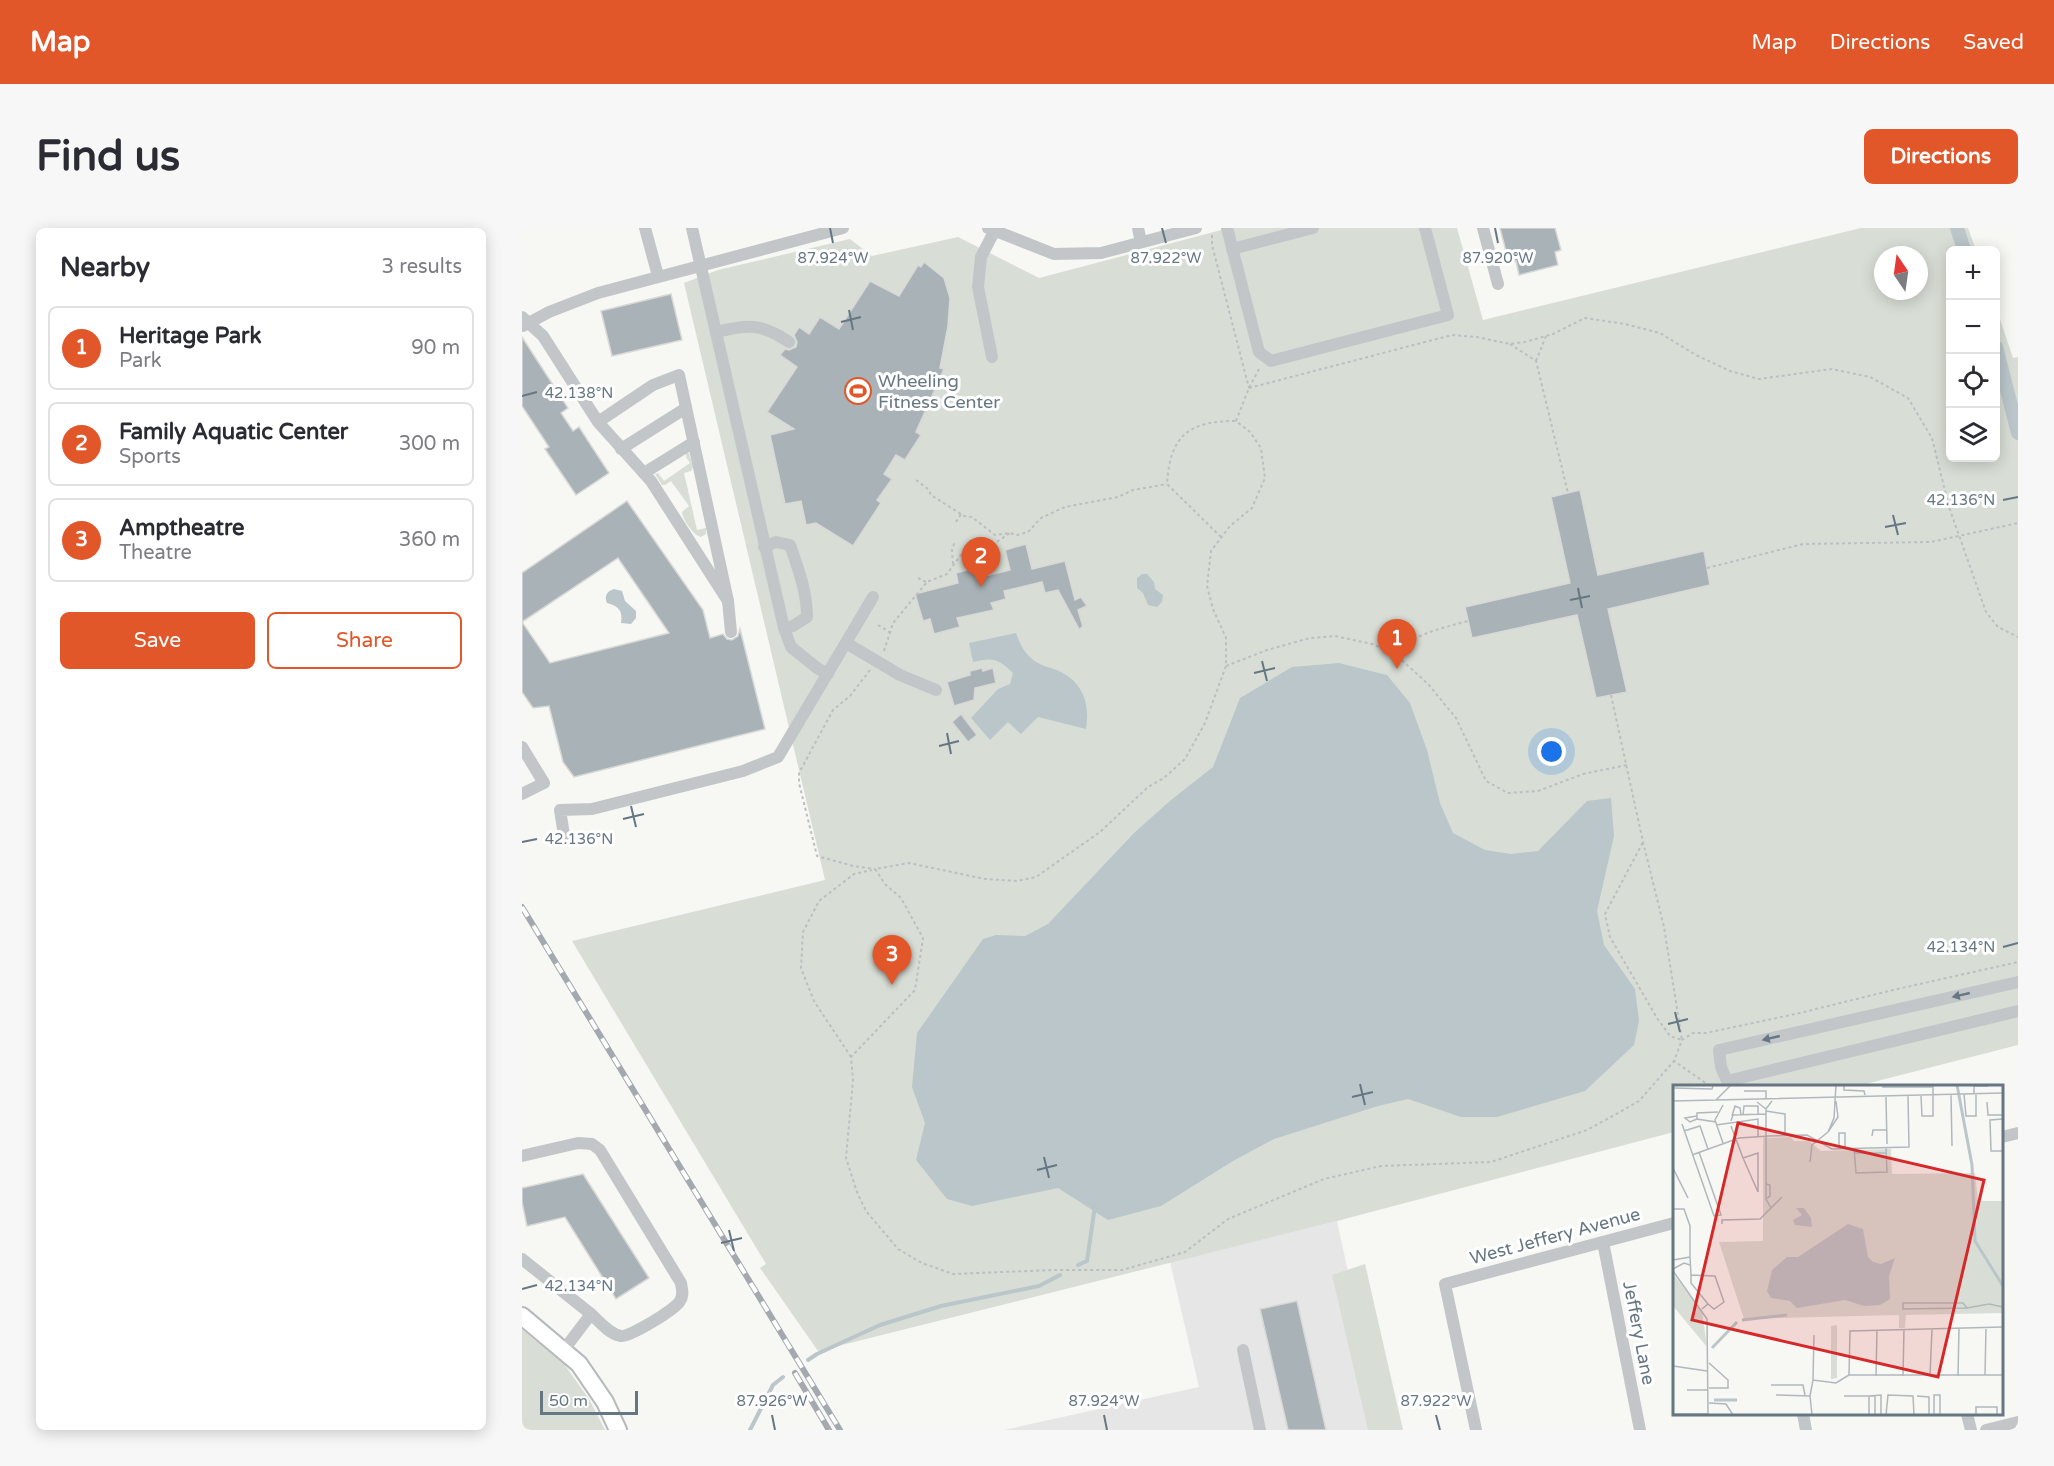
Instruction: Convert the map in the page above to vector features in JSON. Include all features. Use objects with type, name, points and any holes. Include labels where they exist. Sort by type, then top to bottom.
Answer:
[{"type":"main road","points":[[522,1316],[579,1365],[605,1402],[618,1430]]},
{"type":"street","points":[[645,228],[658,276]]},
{"type":"street","points":[[692,228],[784,628],[791,647],[816,668],[828,674]]},
{"type":"street","points":[[524,322],[598,293],[811,232],[843,228]]},
{"type":"street","points":[[1138,228],[1142,242]]},
{"type":"street","points":[[992,357],[978,287],[981,257],[993,229],[1054,254],[1101,253],[1176,231],[1196,228]]},
{"type":"street","points":[[1227,228],[1259,352],[1271,361],[1448,315],[1425,228]]},
{"type":"street","points":[[1232,249],[1313,228]]},
{"type":"street","points":[[1483,228],[1498,284]]},
{"type":"street","points":[[524,322],[543,336],[598,422],[651,481],[728,601]]},
{"type":"street","points":[[716,332],[742,326],[758,326],[774,332],[789,342]]},
{"type":"street","points":[[598,422],[653,385],[679,375],[728,601],[731,632]]},
{"type":"street","points":[[621,449],[687,408]]},
{"type":"street","points":[[644,473],[694,442]]},
{"type":"street","points":[[764,547],[776,542],[790,545],[807,605],[807,616],[794,626],[784,628]]},
{"type":"street","points":[[564,835],[560,810],[592,809],[744,771],[778,757],[873,597]]},
{"type":"street","points":[[846,643],[900,675],[936,690]]},
{"type":"street","points":[[522,747],[544,783],[522,794]]},
{"type":"street","points":[[2018,982],[1719,1050],[1721,1067],[1727,1082],[2018,1011]]},
{"type":"street","points":[[2003,1137],[2018,1133]]},
{"type":"street","points":[[522,1156],[579,1143],[592,1144],[600,1150],[681,1283],[683,1294],[680,1304],[633,1334],[622,1336],[611,1332],[522,1259]]},
{"type":"street","name":"West Jeffery Avenue","points":[[1476,1430],[1445,1284],[1673,1222]]},
{"type":"street","name":"Jeffery Lane","points":[[1603,1242],[1640,1430]]},
{"type":"street","points":[[563,1351],[591,1314]]},
{"type":"street","points":[[1243,1350],[1260,1430]]},
{"type":"street","points":[[1803,1415],[1806,1430]]},
{"type":"street","points":[[1967,1415],[1971,1430]]},
{"type":"street","points":[[1986,1430],[2018,1422]]},
{"type":"path","points":[[1212,235],[1212,245],[1249,388]]},
{"type":"path","points":[[1510,344],[1546,336],[1585,318],[1625,324],[1660,333],[1696,355],[1730,371],[1759,379],[1832,369],[1870,377],[1908,398],[1932,438],[1950,507],[1986,612],[1998,627],[2018,637]]},
{"type":"path","points":[[1249,388],[1452,336],[1478,337],[1510,344],[1536,361]]},
{"type":"path","points":[[1546,336],[1536,361],[1568,493]]},
{"type":"path","points":[[1236,422],[1249,388],[1265,357]]},
{"type":"path","points":[[1221,537],[1167,484],[1168,464],[1178,440],[1198,425],[1214,421],[1236,422],[1250,432],[1261,448],[1265,478],[1252,508],[1230,526],[1211,551],[1207,586],[1212,609],[1226,638],[1226,666],[1205,723],[1185,759],[1164,778],[1148,787],[1100,832],[1036,877],[1017,882],[985,879],[909,863],[875,869],[854,874],[819,901],[803,932],[801,968],[814,1001],[851,1056],[853,1080],[846,1158],[857,1192],[866,1211],[898,1249],[922,1263],[953,1274],[1122,1270],[1185,1252],[1228,1219],[1324,1179],[1381,1166],[1491,1162],[1587,1130],[1639,1101],[1674,1061],[1682,1040],[1664,927],[1611,695]]},
{"type":"path","points":[[916,480],[932,495],[968,518],[972,517],[995,535],[1010,533],[1017,535],[1028,532],[1041,518],[1065,507],[1118,497],[1133,490],[1167,484]]},
{"type":"path","points":[[956,522],[962,514]]},
{"type":"path","points":[[1707,568],[1803,544],[1931,542],[2018,523]]},
{"type":"path","points":[[851,1056],[915,990],[923,938],[901,898],[885,884],[875,869],[853,866],[817,856],[799,783],[800,773],[833,710],[850,696],[877,661],[887,647],[893,623],[927,582],[947,574],[960,556],[967,551],[986,549],[1010,533]]},
{"type":"path","points":[[953,566],[952,550],[955,541]]},
{"type":"path","points":[[918,578],[927,582]]},
{"type":"path","points":[[1394,653],[1408,641],[1426,633],[1468,621]]},
{"type":"path","points":[[878,625],[891,633]]},
{"type":"path","points":[[1226,666],[1267,650],[1310,638],[1335,636],[1372,644],[1394,653],[1428,684],[1456,718],[1486,781],[1508,793],[1538,791],[1583,774],[1627,765]]},
{"type":"path","points":[[1643,842],[1605,914],[1610,937],[1657,1018],[1670,1036],[1682,1040]]},
{"type":"path","points":[[1682,1040],[1693,1033],[1706,1033],[1800,1013],[2018,962]]},
{"type":"path","points":[[1674,1061],[1709,1085]]},
{"type":"shaded area","points":[[1229,228],[1457,228],[1483,320],[1861,228],[1968,228],[1975,246],[1946,246],[1946,462],[2000,462],[2000,319],[2013,358],[2018,357],[2018,1045],[1862,1085],[1673,1085],[1673,1132],[1337,1221],[818,1351],[760,1268],[766,1264],[572,941],[825,880],[684,283],[718,270],[850,239],[872,256],[958,237],[1039,278]]},
{"type":"shaded area","points":[[686,453],[689,453],[693,467],[691,471],[684,473],[697,530],[706,528],[706,534],[701,537],[686,523],[682,512],[689,506],[671,481],[662,485],[655,474],[658,473],[664,481],[690,463]]},
{"type":"shaded area","points":[[1142,574],[1147,574],[1154,582],[1155,589],[1163,595],[1162,602],[1157,607],[1148,605],[1143,593],[1137,588],[1137,578]]},
{"type":"shaded area","points":[[614,589],[622,591],[625,601],[636,611],[636,618],[631,624],[621,623],[619,610],[607,603],[607,594]]},
{"type":"shaded area","points":[[1016,633],[1024,650],[1031,658],[1069,677],[1080,689],[1086,704],[1086,729],[1038,717],[1021,734],[1008,722],[990,740],[971,718],[998,689],[1010,684],[1013,673],[995,660],[973,662],[969,643]]},
{"type":"shaded area","points":[[1339,663],[1387,675],[1410,703],[1427,750],[1440,803],[1453,833],[1485,850],[1511,854],[1538,851],[1587,801],[1611,798],[1614,836],[1597,911],[1604,945],[1635,989],[1639,1021],[1634,1045],[1585,1091],[1497,1117],[1461,1117],[1408,1099],[1378,1106],[1274,1139],[1233,1161],[1161,1206],[1108,1220],[1058,1188],[972,1206],[947,1199],[916,1160],[925,1123],[912,1087],[917,1033],[983,939],[996,935],[1025,936],[1048,924],[1134,833],[1213,767],[1240,698],[1292,667]]},
{"type":"shaded area","points":[[1337,1221],[1382,1430],[1004,1430],[1199,1387],[1170,1262]]},
{"type":"shaded area","points":[[1365,1264],[1403,1430],[1368,1430],[1332,1275]]},
{"type":"shaded area","points":[[522,1329],[564,1364],[589,1399],[605,1430],[522,1430]]},
{"type":"building","points":[[1500,228],[1555,228],[1561,250],[1555,252],[1558,265],[1519,275],[1516,261],[1509,263]]},
{"type":"building","name":"Wheeling Fitness Center","points":[[924,262],[944,278],[950,298],[948,326],[940,368],[944,369],[916,432],[921,435],[905,460],[896,455],[884,474],[892,479],[877,500],[881,503],[853,546],[816,523],[806,525],[801,501],[785,504],[770,435],[794,429],[767,412],[797,367],[780,355],[785,349],[796,347],[797,342],[794,335],[799,327],[809,334],[820,317],[839,329],[870,281],[899,296],[918,265],[921,267]]},
{"type":"building","points":[[671,294],[682,340],[612,356],[601,311]]},
{"type":"building","points":[[522,337],[568,408],[561,413],[573,431],[579,427],[609,473],[576,495],[545,449],[549,447],[522,406]]},
{"type":"building","points":[[1580,490],[1598,575],[1704,551],[1710,585],[1608,609],[1627,692],[1596,698],[1577,615],[1472,638],[1465,607],[1570,583],[1551,497]]},
{"type":"building","points":[[627,501],[703,610],[710,638],[723,634],[727,639],[732,640],[738,636],[740,629],[765,729],[574,777],[563,762],[549,706],[533,708],[522,692],[522,573]],"holes":[[[618,558],[669,633],[550,663],[522,622]]]},
{"type":"building","points":[[1026,544],[1032,569],[1065,561],[1075,600],[1081,597],[1087,606],[1078,610],[1083,627],[1079,629],[1058,590],[1045,593],[1042,582],[1004,591],[1006,599],[991,603],[994,610],[957,618],[960,627],[934,634],[930,619],[923,621],[915,594],[958,583],[956,573],[982,566],[985,576],[1010,570],[1005,550]]},
{"type":"building","points":[[982,668],[983,671],[993,668],[996,683],[975,688],[974,700],[954,706],[947,682],[970,675],[970,671]]},
{"type":"building","points":[[961,714],[977,735],[968,742],[952,722]]},
{"type":"building","points":[[583,1174],[649,1278],[616,1299],[565,1217],[527,1226],[522,1202],[522,1188]]},
{"type":"building","points":[[1297,1301],[1326,1430],[1288,1430],[1260,1309]]},
{"type":"waterway","points":[[1957,228],[1963,246]]},
{"type":"waterway","points":[[1998,354],[2018,433]]},
{"type":"waterway","points":[[1078,1265],[1087,1261],[1095,1206]]},
{"type":"waterway","points":[[808,1360],[880,1325],[941,1306],[1039,1286],[1060,1275]]},
{"type":"waterway","points":[[750,1430],[773,1385],[783,1377]]},
{"type":"railway","points":[[522,907],[840,1430]]},
{"type":"railway","points":[[795,1373],[829,1430]]},
{"type":"place","name":"Wheeling Fitness Center","points":[[858,391]]},
{"type":"place","name":"Family Aquatic Center","points":[[981,587]]},
{"type":"place","name":"Heritage Park","points":[[1397,669]]},
{"type":"place","name":"Amptheatre","points":[[892,985]]}]
